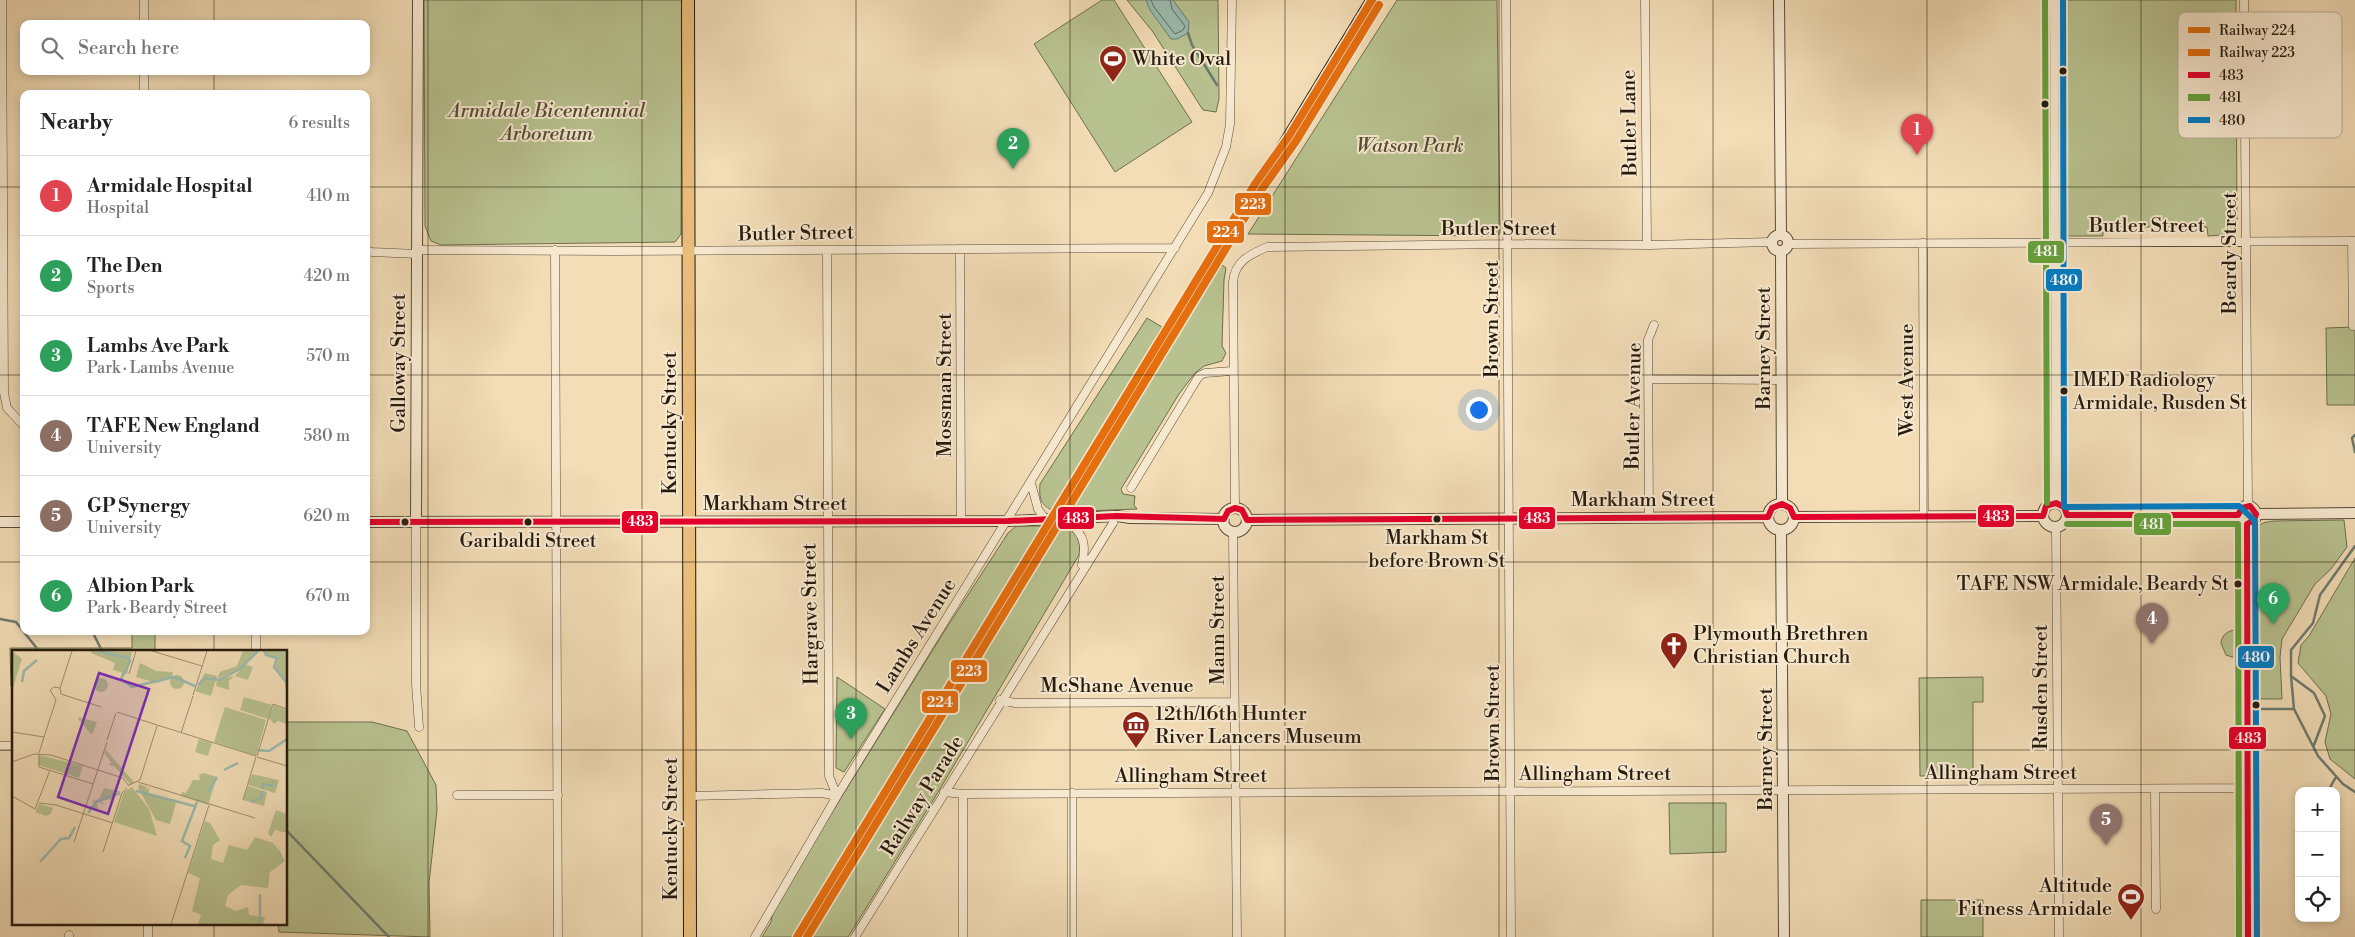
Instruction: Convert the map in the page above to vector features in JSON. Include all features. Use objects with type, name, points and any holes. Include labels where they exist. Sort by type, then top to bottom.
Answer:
[{"type":"main road","name":"Kentucky Street","points":[[688,0],[690,937]]},
{"type":"street","points":[[2,0],[4,393],[7,408],[20,422]]},
{"type":"street","points":[[144,0],[144,20]]},
{"type":"street","name":"Galloway Street","points":[[418,0],[416,684],[419,726]]},
{"type":"street","points":[[1176,248],[1208,193],[1226,147],[1232,98],[1232,0]]},
{"type":"street","name":"Brown Street","points":[[1506,0],[1511,937]]},
{"type":"street","name":"Butler Lane","points":[[1645,0],[1648,245]]},
{"type":"street","points":[[1779,0],[1781,234]]},
{"type":"street","points":[[2054,0],[2056,503]]},
{"type":"street","points":[[144,75],[144,90]]},
{"type":"street","name":"Beardy Street","points":[[2245,138],[2248,506]]},
{"type":"street","points":[[1781,234],[1788,239],[1785,247],[1775,249],[1772,242],[1776,235],[1781,234]]},
{"type":"street","points":[[2353,326],[2354,241]]},
{"type":"street","name":"Butler Street","points":[[1785,247],[1923,243],[2354,241]]},
{"type":"street","name":"Butler Street","points":[[1232,371],[1234,270],[1246,256],[1266,247],[1508,244],[1648,245],[1772,242]]},
{"type":"street","name":"West Avenue","points":[[1923,243],[1924,516]]},
{"type":"street","name":"Barney Street","points":[[1782,504],[1785,247]]},
{"type":"street","name":"Butler Street","points":[[370,251],[1176,248]]},
{"type":"street","name":"Lambs Avenue","points":[[756,937],[837,796],[1176,248]]},
{"type":"street","name":"Mossman Street","points":[[960,249],[961,521]]},
{"type":"street","points":[[555,250],[558,937]]},
{"type":"street","name":"Hargrave Street","points":[[827,250],[829,776],[837,796]]},
{"type":"street","name":"Butler Avenue","points":[[1649,517],[1650,379],[1648,340],[1654,325]]},
{"type":"street","points":[[1131,488],[1198,376],[1205,373],[1232,371],[1234,508]]},
{"type":"street","points":[[1650,379],[1782,380]]},
{"type":"street","points":[[1031,483],[1038,509],[1045,519]]},
{"type":"street","points":[[2056,503],[2064,507],[2067,514],[2062,525],[2056,527],[2048,524],[2043,516],[2046,506],[2056,503]]},
{"type":"street","points":[[1782,504],[1790,508],[1794,517],[1790,526],[1781,530],[1772,526],[1768,517],[1772,508],[1782,504]]},
{"type":"street","points":[[2238,515],[2242,508],[2248,506],[2253,508],[2256,514],[2254,520],[2247,524]]},
{"type":"street","points":[[1234,508],[1242,510],[1247,520],[1242,530],[1233,532],[1226,527],[1224,519],[1228,511],[1234,508]]},
{"type":"street","points":[[2256,514],[2355,513]]},
{"type":"street","points":[[2067,514],[2238,515]]},
{"type":"street","points":[[2238,515],[2247,524]]},
{"type":"street","name":"Markham Street","points":[[1067,521],[1072,516],[1224,519]]},
{"type":"street","points":[[1794,517],[2043,516]]},
{"type":"street","name":"Markham Street","points":[[1247,520],[1768,517]]},
{"type":"street","name":"Markham Street","points":[[370,522],[1008,521],[1045,519],[1112,523],[1130,518]]},
{"type":"street","name":"Railway Parade","points":[[1067,521],[1079,531],[1084,542],[1081,570]]},
{"type":"street","points":[[0,522],[20,522]]},
{"type":"street","name":"Railway Parade","points":[[855,937],[1000,700],[1112,523]]},
{"type":"street","points":[[2247,524],[2248,937]]},
{"type":"street","name":"Rusden Street","points":[[2056,527],[2059,937]]},
{"type":"street","name":"Barney Street","points":[[1781,530],[1784,937]]},
{"type":"street","name":"Mann Street","points":[[1233,532],[1237,937]]},
{"type":"street","points":[[256,635],[256,650]]},
{"type":"street","name":"McShane Avenue","points":[[1000,700],[1015,703],[1234,702]]},
{"type":"street","name":"Allingham Street","points":[[944,792],[963,794],[1784,789],[2155,790],[2247,788]]},
{"type":"street","points":[[2155,790],[2156,909]]},
{"type":"street","points":[[690,796],[822,792],[837,796]]},
{"type":"street","points":[[1072,793],[1072,937]]},
{"type":"street","points":[[963,794],[963,937]]},
{"type":"street","points":[[456,795],[558,796]]},
{"type":"street","points":[[148,924],[148,937]]},
{"type":"green space","name":"Armidale Bicentennial Arboretum","points":[[424,0],[682,0],[681,234],[675,242],[441,245],[431,241],[425,226]]},
{"type":"green space","name":"White Oval","points":[[1102,0],[1114,0],[1192,122],[1115,172],[1034,44]]},
{"type":"green space","points":[[1127,0],[1218,0],[1219,99],[1216,112],[1203,110],[1153,32]]},
{"type":"green space","name":"Watson Park","points":[[1397,0],[1497,0],[1500,233],[1497,236],[1248,234]]},
{"type":"green space","points":[[2066,0],[2236,0],[2236,12],[2178,12],[2178,138],[2237,138],[2237,229],[2234,234],[2208,236],[2207,227],[2103,227],[2103,236],[2068,236],[2065,234],[2059,213],[2066,208],[2066,94],[2059,97],[2059,67],[2065,64]]},
{"type":"green space","points":[[1219,263],[1226,268],[1222,346],[1226,353],[1222,361],[1204,366],[1195,373],[1179,394],[1121,489],[1123,494],[1135,496],[1134,505],[1137,509],[1058,512],[1196,292]]},
{"type":"green space","points":[[1147,318],[1162,327],[1054,511],[1049,509],[1041,500],[1040,484]]},
{"type":"green space","points":[[2355,327],[2355,405],[2327,405],[2326,328]]},
{"type":"green space","points":[[2344,520],[2347,547],[2331,569],[2315,584],[2282,639],[2280,657],[2282,699],[2254,699],[2253,537],[2256,529],[2263,523],[2274,521]]},
{"type":"green space","points":[[1055,525],[1067,528],[1075,534],[1080,548],[1079,555],[937,794],[848,937],[802,937],[997,616]]},
{"type":"green space","points":[[1016,526],[1043,526],[792,937],[762,937],[771,922],[773,911],[792,877],[942,635],[1008,533]]},
{"type":"green space","points":[[2355,558],[2355,779],[2330,759],[2325,742],[2331,714],[2326,696],[2298,663],[2301,645],[2309,636]]},
{"type":"green space","points":[[2235,630],[2235,658],[2226,655],[2221,643],[2225,634]]},
{"type":"green space","points":[[132,635],[155,635],[155,650],[12,650],[11,686],[10,648],[132,648]]},
{"type":"green space","points":[[837,677],[885,709],[844,772],[836,768]]},
{"type":"green space","points":[[1983,677],[1983,702],[1973,702],[1973,776],[1920,776],[1919,678]]},
{"type":"green space","points":[[288,722],[372,722],[407,731],[436,785],[437,810],[429,883],[430,937],[279,932],[278,924],[288,924]]},
{"type":"green space","points":[[1669,803],[1726,803],[1726,852],[1670,854]]},
{"type":"green space","points":[[1921,900],[1983,900],[1983,937],[1921,937]]},
{"type":"water","points":[[1146,0],[1173,0],[1189,22],[1188,33],[1177,39],[1171,39],[1150,10]]},
{"type":"waterway","points":[[1188,33],[1192,45],[1217,85]]},
{"type":"waterway","points":[[2355,435],[2352,438],[2355,452]]},
{"type":"waterway","points":[[2355,546],[2320,595],[2313,623],[2291,650],[2294,709],[2318,756],[2343,784],[2355,792]]},
{"type":"waterway","points":[[0,619],[16,622],[20,627]]},
{"type":"waterway","points":[[26,635],[38,650]]},
{"type":"waterway","points":[[94,635],[102,650]]},
{"type":"waterway","points":[[2291,676],[2314,693],[2325,716],[2314,745]]},
{"type":"waterway","points":[[2262,709],[2294,709]]},
{"type":"waterway","points":[[2330,787],[2336,777]]},
{"type":"waterway","points":[[288,832],[389,937]]},
{"type":"railway","points":[[1255,184],[1367,0]]},
{"type":"rail line","name":"224","points":[[797,937],[1255,184],[1289,136],[1372,0]]},
{"type":"rail line","name":"223","points":[[807,937],[1262,189],[1296,141],[1379,5]]},
{"type":"transit line","name":"481","points":[[2045,0],[2047,503]]},
{"type":"transit line","name":"480","points":[[2063,0],[2064,507],[2239,506],[2255,521],[2257,937]]},
{"type":"transit line","name":"483","points":[[370,522],[1008,521],[1117,516],[1224,519],[1228,511],[1235,508],[1242,510],[1247,520],[1768,517],[1772,508],[1782,504],[1790,508],[1794,517],[2043,516],[2046,506],[2056,503],[2064,507],[2067,515],[2238,515],[2242,508],[2250,506],[2256,514],[2254,520],[2247,524],[2248,937]]},
{"type":"transit line","name":"481","points":[[2067,524],[2238,524]]},
{"type":"transit line","name":"481","points":[[2238,524],[2239,937]]},
{"type":"place","name":"White Oval","points":[[1113,83]]},
{"type":"place","name":"Armidale Hospital","points":[[1917,155]]},
{"type":"place","name":"The Den","points":[[1013,169]]},
{"type":"place","name":"IMED Radiology Armidale, Rusden St","points":[[2064,391]]},
{"type":"place","name":"Markham St before Brown St","points":[[1437,519]]},
{"type":"place","name":"Garibaldi Street","points":[[528,522]]},
{"type":"place","name":"TAFE NSW Armidale, Beardy St","points":[[2238,584]]},
{"type":"place","name":"Albion Park","points":[[2273,624]]},
{"type":"place","name":"TAFE New England","points":[[2152,644]]},
{"type":"place","name":"Plymouth Brethren Christian Church","points":[[1674,670]]},
{"type":"place","name":"Lambs Ave Park","points":[[851,739]]},
{"type":"place","name":"12th/16th Hunter River Lancers Museum","points":[[1136,749]]},
{"type":"place","name":"GP Synergy","points":[[2106,845]]},
{"type":"place","name":"Altitude Fitness Armidale","points":[[2131,921]]}]
